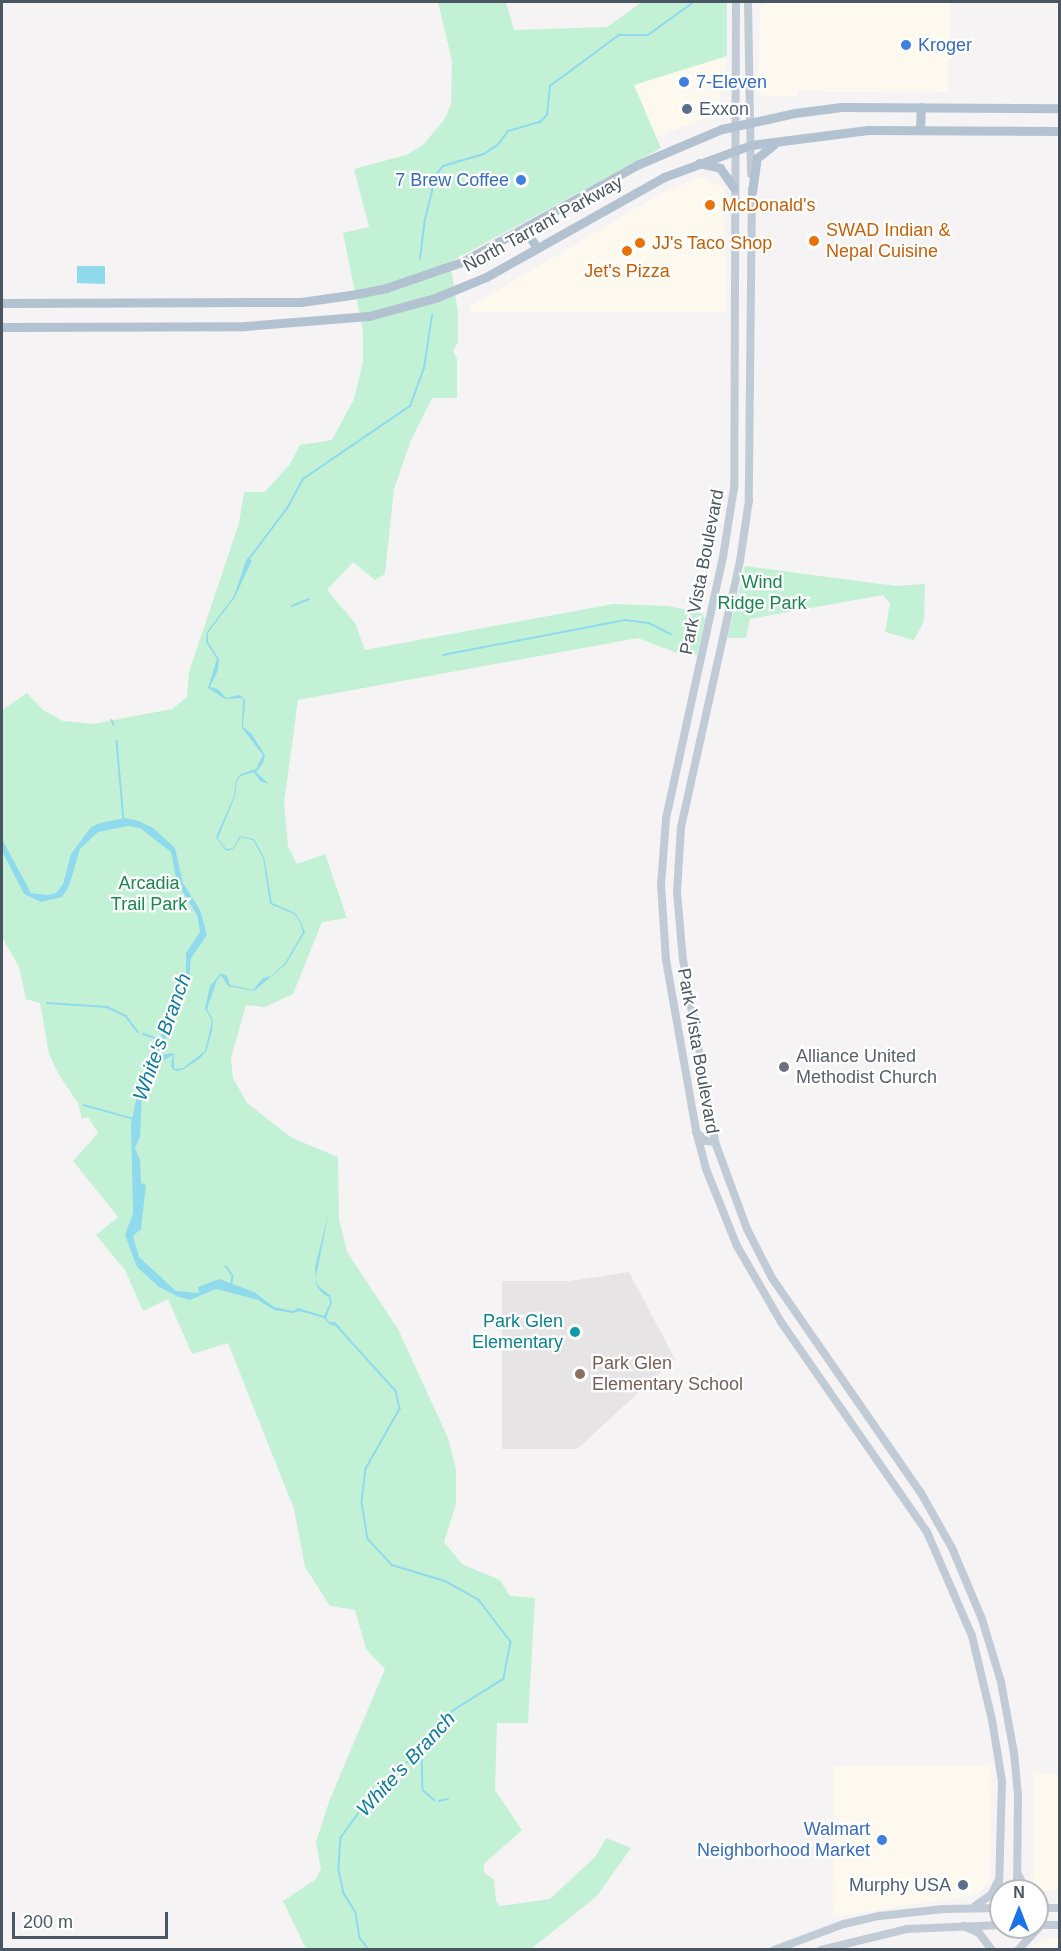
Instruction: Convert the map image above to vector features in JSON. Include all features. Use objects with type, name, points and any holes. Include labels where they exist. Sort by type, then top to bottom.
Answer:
[{"type":"main road","name":"Park Vista Boulevard","points":[[736,2],[734,488],[723,557],[670,791],[662,859],[666,960],[702,1156],[737,1246],[763,1294],[927,1532],[980,1661],[999,1755],[1002,1796],[1001,1879]]},
{"type":"main road","name":"Park Vista Boulevard","points":[[748,2],[752,122],[749,500],[740,561],[685,806],[677,892],[682,960],[715,1142],[746,1227],[772,1278],[921,1493],[966,1577],[1001,1682],[1018,1795],[1018,1879]]},
{"type":"main road","points":[[735,18],[748,18]]},
{"type":"main road","points":[[920,130],[921,107]]},
{"type":"main road","name":"North Tarrant Parkway","points":[[2,303],[278,302],[351,295],[426,276],[525,229],[663,152],[734,126],[842,108],[1059,108]]},
{"type":"main road","name":"North Tarrant Parkway","points":[[2,327],[245,326],[340,321],[435,298],[486,277],[696,163],[751,145],[790,137],[868,130],[1059,131]]},
{"type":"main road","points":[[752,192],[759,155],[790,137]]},
{"type":"main road","points":[[696,163],[720,168],[734,188]]},
{"type":"main road","points":[[525,229],[537,248]]},
{"type":"main road","points":[[735,273],[752,273]]},
{"type":"main road","points":[[696,1131],[706,1140],[715,1142]]},
{"type":"main road","points":[[702,1156],[715,1142]]},
{"type":"main road","points":[[1002,1796],[1018,1795]]},
{"type":"main road","points":[[972,1908],[995,1889],[1002,1865]]},
{"type":"main road","points":[[1018,1873],[1021,1879]]},
{"type":"main road","points":[[774,1950],[844,1924],[915,1911],[989,1908]]},
{"type":"main road","points":[[820,1950],[913,1923],[915,1911]]},
{"type":"main road","points":[[957,1924],[979,1933],[992,1950]]},
{"type":"main road","points":[[870,1935],[957,1924],[989,1925]]},
{"type":"shaded area","points":[[770,2],[950,2],[948,92],[798,91],[797,97],[763,96],[758,91],[760,6]]},
{"type":"shaded area","points":[[727,56],[717,114],[656,137],[633,85]]},
{"type":"shaded area","points":[[700,177],[724,188],[726,312],[470,312],[469,307],[660,194]]},
{"type":"shaded area","name":"Park Glen Elementary School","points":[[629,1272],[675,1359],[577,1449],[502,1449],[502,1281],[570,1281]]},
{"type":"shaded area","points":[[991,1765],[989,1882],[977,1895],[833,1917],[834,1766]]},
{"type":"shaded area","points":[[1033,1773],[1059,1773],[1059,1891],[1049,1891],[1049,1879],[1033,1879]]},
{"type":"shaded area","points":[[1059,1938],[1059,1949],[1029,1949],[1042,1939]]},
{"type":"green space","name":"Arcadia Trail Park","points":[[438,2],[506,2],[514,30],[607,27],[642,2],[727,2],[727,56],[634,85],[661,148],[450,262],[458,312],[458,342],[453,351],[457,359],[457,398],[432,398],[411,440],[394,489],[385,574],[375,580],[353,562],[327,590],[355,623],[365,650],[613,604],[668,606],[702,613],[705,619],[697,655],[684,651],[682,655],[638,638],[298,700],[284,803],[288,846],[297,864],[325,854],[347,918],[322,922],[293,994],[265,1007],[246,1005],[231,1058],[233,1078],[247,1103],[292,1138],[338,1157],[339,1219],[347,1252],[398,1329],[448,1438],[456,1469],[456,1504],[444,1542],[462,1564],[500,1580],[510,1596],[535,1598],[528,1723],[497,1723],[495,1790],[522,1830],[484,1864],[484,1872],[494,1880],[496,1901],[500,1906],[550,1899],[596,1856],[606,1838],[631,1848],[597,1896],[531,1949],[306,1949],[283,1901],[316,1879],[321,1869],[316,1842],[330,1799],[385,1669],[366,1649],[355,1610],[330,1606],[305,1567],[294,1509],[228,1343],[192,1354],[168,1299],[143,1311],[125,1270],[96,1235],[118,1217],[73,1161],[98,1133],[88,1117],[82,1119],[78,1103],[59,1075],[49,1054],[40,1003],[26,999],[19,967],[2,937],[2,710],[27,693],[43,710],[63,721],[93,724],[172,709],[187,697],[189,672],[239,523],[244,492],[265,492],[290,464],[300,445],[332,440],[354,399],[363,362],[363,331],[343,233],[369,227],[354,169],[406,155],[423,145],[444,120],[451,105],[452,61]]},
{"type":"green space","name":"Wind Ridge Park","points":[[745,566],[895,586],[925,584],[924,621],[914,640],[885,632],[890,603],[883,595],[750,619],[746,638],[727,638]]},
{"type":"water","points":[[77,266],[105,266],[105,284],[77,283]]},
{"type":"water","points":[[247,558],[252,560],[235,597],[208,633],[208,642],[219,659],[218,670],[210,687],[218,689],[226,698],[239,695],[244,698],[243,727],[251,733],[265,755],[263,763],[256,772],[269,784],[260,781],[254,772],[241,776],[237,781],[235,796],[218,838],[226,849],[233,848],[240,836],[254,839],[264,857],[272,903],[295,913],[301,922],[305,932],[286,964],[254,991],[228,986],[221,975],[207,1009],[213,1020],[212,1031],[206,1052],[199,1059],[178,1071],[173,1070],[171,1066],[173,1055],[156,1065],[142,1091],[140,1137],[135,1148],[140,1160],[141,1183],[146,1185],[141,1229],[133,1236],[139,1257],[176,1291],[199,1293],[198,1287],[219,1279],[254,1292],[274,1307],[293,1311],[298,1308],[324,1316],[330,1303],[329,1297],[317,1287],[316,1277],[318,1286],[330,1295],[332,1303],[326,1317],[329,1322],[335,1322],[341,1328],[329,1324],[324,1318],[299,1311],[293,1313],[274,1310],[258,1300],[216,1289],[190,1300],[179,1297],[159,1287],[137,1267],[125,1235],[133,1213],[131,1124],[137,1096],[186,972],[186,953],[200,932],[197,915],[177,883],[171,852],[140,828],[128,826],[98,832],[80,849],[69,886],[62,897],[41,902],[24,894],[2,851],[2,839],[31,893],[48,895],[56,893],[63,884],[71,854],[91,827],[100,823],[125,818],[139,821],[153,828],[175,848],[183,883],[200,910],[207,935],[191,958],[188,990],[176,1007],[161,1055],[174,1053],[174,1069],[183,1068],[205,1051],[212,1021],[205,1008],[210,986],[221,973],[227,976],[230,985],[253,990],[263,978],[271,976],[285,963],[303,932],[300,922],[294,914],[270,904],[263,858],[253,840],[241,837],[233,849],[226,851],[216,837],[234,796],[236,780],[241,774],[256,769],[263,755],[242,728],[243,698],[225,699],[208,688],[217,659],[206,642],[207,632],[234,596]]},
{"type":"water","points":[[329,1211],[316,1277],[315,1267]]},
{"type":"waterway","points":[[420,259],[425,220],[436,175],[443,166],[484,154],[498,145],[508,131],[540,122],[547,115],[550,86],[619,35],[648,35],[694,2]]},
{"type":"waterway","points":[[249,559],[288,507],[303,479],[410,406],[424,368],[432,316]]},
{"type":"waterway","points":[[292,606],[309,599]]},
{"type":"waterway","points":[[443,655],[625,620],[649,623],[671,634]]},
{"type":"waterway","points":[[112,720],[114,725]]},
{"type":"waterway","points":[[117,741],[124,821]]},
{"type":"waterway","points":[[47,1003],[107,1007],[126,1016],[138,1032]]},
{"type":"waterway","points":[[143,1034],[162,1040]]},
{"type":"waterway","points":[[84,1105],[134,1119]]},
{"type":"waterway","points":[[226,1266],[233,1276],[232,1284]]},
{"type":"waterway","name":"White's Branch","points":[[337,1326],[396,1391],[400,1409],[366,1469],[362,1502],[368,1539],[392,1565],[445,1581],[479,1600],[511,1642],[504,1679],[453,1711],[432,1740],[372,1795],[341,1838],[339,1870],[344,1893],[356,1913],[360,1938],[369,1950]]},
{"type":"waterway","points":[[422,1750],[423,1790],[434,1800]]},
{"type":"waterway","points":[[439,1801],[448,1799]]},
{"type":"place","name":"Kroger","points":[[906,45]]},
{"type":"place","name":"7-Eleven","points":[[684,82]]},
{"type":"place","name":"Exxon","points":[[687,109]]},
{"type":"place","name":"7 Brew Coffee","points":[[521,180]]},
{"type":"place","name":"McDonald's","points":[[710,205]]},
{"type":"place","name":"SWAD Indian & Nepal Cuisine","points":[[814,241]]},
{"type":"place","name":"JJ's Taco Shop","points":[[640,243]]},
{"type":"place","name":"Jet's Pizza","points":[[627,251]]},
{"type":"place","name":"Alliance United Methodist Church","points":[[784,1067]]},
{"type":"place","name":"Park Glen Elementary","points":[[575,1332]]},
{"type":"place","name":"Park Glen Elementary School","points":[[580,1374]]},
{"type":"place","name":"Walmart Neighborhood Market","points":[[882,1840]]},
{"type":"place","name":"Murphy USA","points":[[963,1885]]}]
